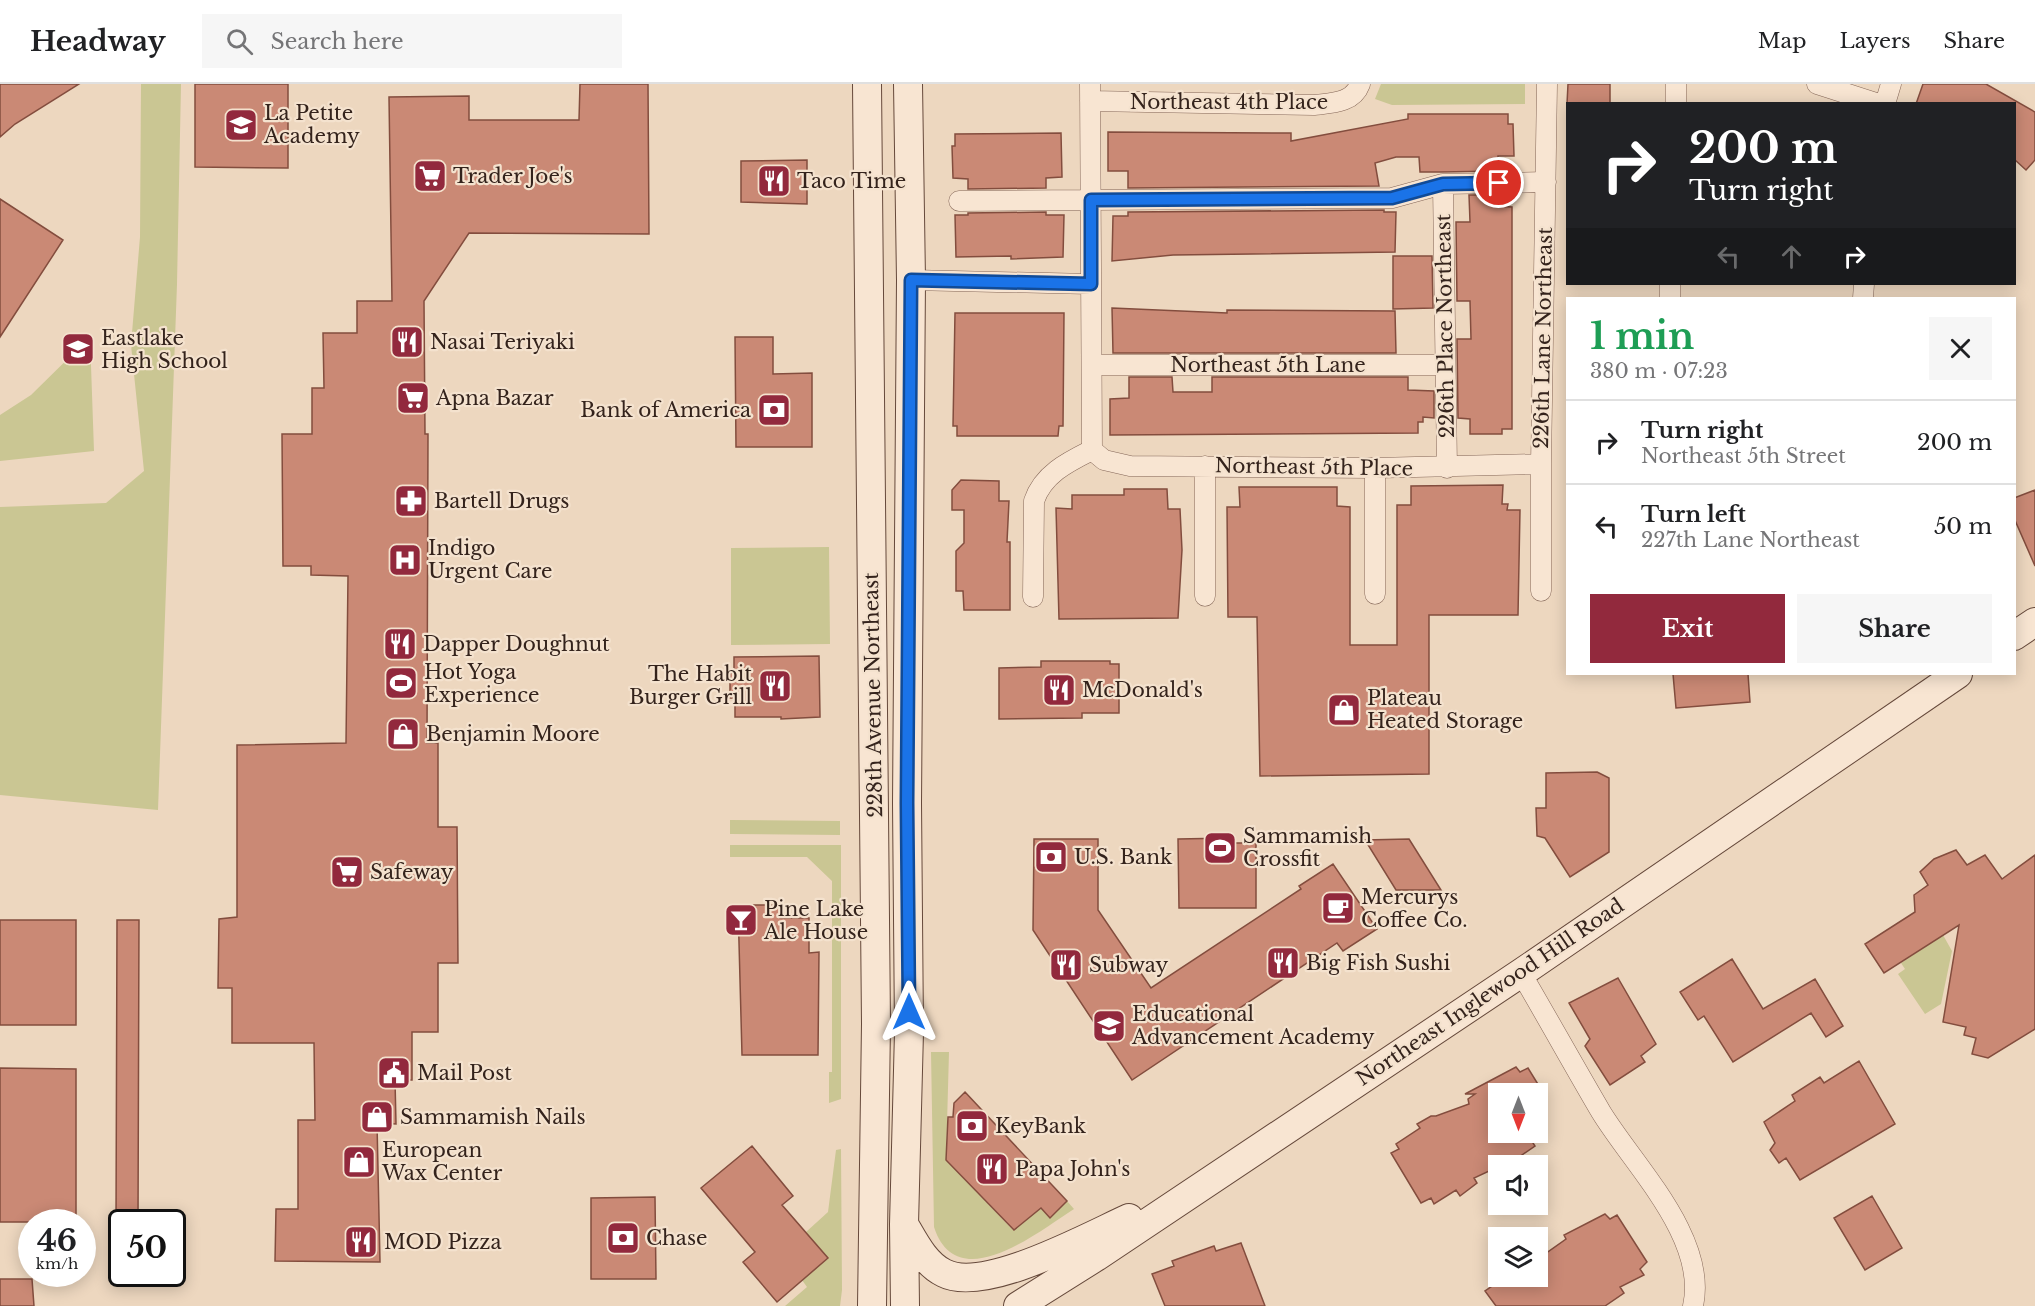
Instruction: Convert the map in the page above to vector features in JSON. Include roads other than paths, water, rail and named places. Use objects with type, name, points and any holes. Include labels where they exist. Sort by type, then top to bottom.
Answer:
[{"type":"main road","name":"228th Avenue Northeast","points":[[867,84],[876,1035],[872,1306]]},
{"type":"main road","name":"228th Avenue Northeast","points":[[905,1306],[904,1224],[909,972],[907,803],[911,280],[908,84]]},
{"type":"main road","points":[[869,290],[888,296],[894,309],[894,352],[909,416]]},
{"type":"main road","points":[[2016,635],[2035,622]]},
{"type":"main road","name":"Northeast Inglewood Hill Road","points":[[1018,1306],[1096,1257],[1521,973],[1943,678]]},
{"type":"main road","points":[[873,684],[886,713],[894,793],[907,803]]},
{"type":"main road","points":[[874,799],[886,819],[890,836],[898,938],[909,972]]},
{"type":"main road","points":[[904,1224],[920,1251],[942,1273],[958,1278],[973,1278],[1010,1269],[1047,1256],[1207,1182]]},
{"type":"street","name":"Northeast 4th Place","points":[[1090,93],[1314,105],[1335,103],[1349,98],[1360,84]]},
{"type":"street","name":"226th Lane Northeast","points":[[1541,591],[1547,84]]},
{"type":"street","points":[[1676,84],[1676,102]]},
{"type":"street","points":[[1817,84],[1873,102]]},
{"type":"street","points":[[1886,102],[1891,84]]},
{"type":"street","points":[[1033,597],[1034,501],[1038,491],[1044,481],[1067,462],[1092,450],[1090,93]]},
{"type":"street","points":[[959,201],[1392,198],[1443,184],[1546,182]]},
{"type":"street","name":"226th Place Northeast","points":[[1443,184],[1447,468]]},
{"type":"street","points":[[911,280],[1091,284]]},
{"type":"street","name":"Northeast 5th Lane","points":[[1092,365],[1444,365]]},
{"type":"street","name":"Northeast 5th Place","points":[[1092,450],[1104,460],[1130,466],[1447,468],[1541,464]]},
{"type":"street","points":[[1205,466],[1205,596]]},
{"type":"street","points":[[1375,468],[1375,594]]},
{"type":"street","points":[[1521,973],[1602,1114],[1673,1215],[1692,1259],[1693,1306]]},
{"type":"place","name":"La Petite Academy","points":[[241,125]]},
{"type":"place","name":"Trader Joe's","points":[[430,176]]},
{"type":"place","name":"Taco Time","points":[[774,181]]},
{"type":"place","name":"Nasai Teriyaki","points":[[407,342]]},
{"type":"place","name":"Eastlake High School","points":[[78,349]]},
{"type":"place","name":"Apna Bazar","points":[[413,398]]},
{"type":"place","name":"Bank of America","points":[[774,410]]},
{"type":"place","name":"Bartell Drugs","points":[[411,501]]},
{"type":"place","name":"Indigo Urgent Care","points":[[405,560]]},
{"type":"place","name":"Dapper Doughnut","points":[[400,644]]},
{"type":"place","name":"Hot Yoga Experience","points":[[401,683]]},
{"type":"place","name":"The Habit Burger Grill","points":[[775,686]]},
{"type":"place","name":"McDonald's","points":[[1059,690]]},
{"type":"place","name":"Plateau Heated Storage","points":[[1344,710]]},
{"type":"place","name":"Benjamin Moore","points":[[403,734]]},
{"type":"place","name":"Sammamish Crossfit","points":[[1220,848]]},
{"type":"place","name":"U.S. Bank","points":[[1051,857]]},
{"type":"place","name":"Safeway","points":[[347,872]]},
{"type":"place","name":"Mercurys Coffee Co.","points":[[1338,908]]},
{"type":"place","name":"Pine Lake Ale House","points":[[741,920]]},
{"type":"place","name":"Big Fish Sushi","points":[[1283,963]]},
{"type":"place","name":"Subway","points":[[1066,965]]},
{"type":"place","name":"Educational Advancement Academy","points":[[1109,1026]]},
{"type":"place","name":"Mail Post","points":[[394,1073]]},
{"type":"place","name":"Sammamish Nails","points":[[377,1117]]},
{"type":"place","name":"KeyBank","points":[[972,1126]]},
{"type":"place","name":"European Wax Center","points":[[359,1162]]},
{"type":"place","name":"Papa John's","points":[[992,1169]]},
{"type":"place","name":"Chase","points":[[623,1238]]},
{"type":"place","name":"MOD Pizza","points":[[361,1242]]}]
